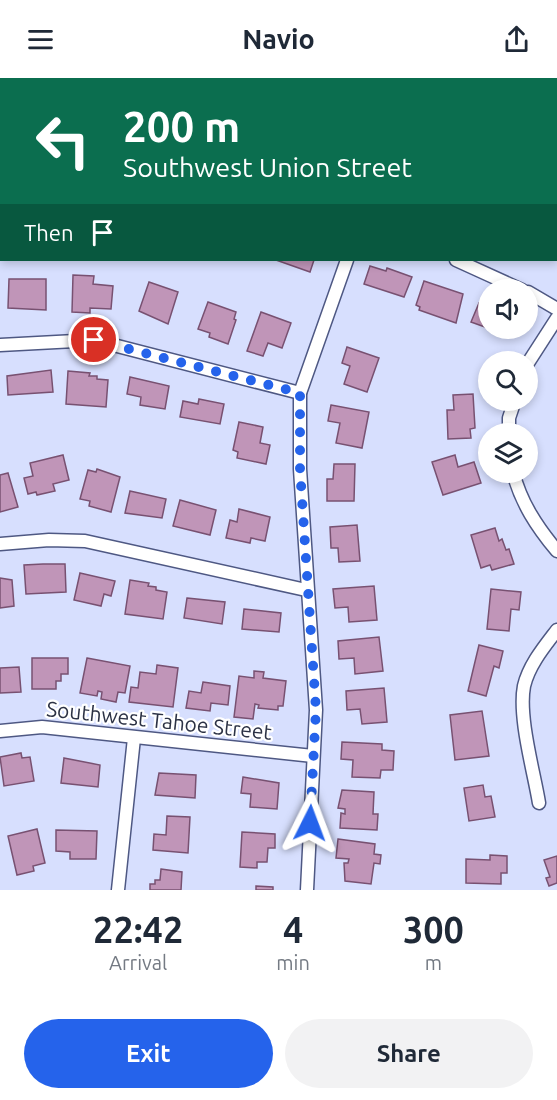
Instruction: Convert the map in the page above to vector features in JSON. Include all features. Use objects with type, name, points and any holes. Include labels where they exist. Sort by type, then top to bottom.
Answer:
[{"type":"street","points":[[307,890],[316,710],[306,590],[300,469],[300,393],[347,261]]},
{"type":"street","points":[[458,261],[498,279]]},
{"type":"street","points":[[538,298],[557,309]]},
{"type":"street","points":[[536,351],[557,318]]},
{"type":"street","points":[[0,345],[94,340],[300,393]]},
{"type":"street","points":[[516,483],[538,529],[557,551]]},
{"type":"street","points":[[2,544],[49,540],[85,541],[306,590]]},
{"type":"street","points":[[539,803],[526,733],[524,687],[537,654],[557,630]]},
{"type":"street","name":"Southwest Tahoe Street","points":[[0,731],[42,727],[313,756]]},
{"type":"street","points":[[118,890],[134,738]]},
{"type":"building","points":[[279,261],[314,261],[310,272]]},
{"type":"building","points":[[370,266],[386,271],[387,268],[412,277],[404,297],[364,284]]},
{"type":"building","points":[[73,275],[94,276],[93,284],[113,286],[111,309],[90,308],[90,313],[72,312]]},
{"type":"building","points":[[9,279],[46,279],[46,310],[8,308]]},
{"type":"building","points":[[424,281],[463,294],[456,323],[419,310],[420,307],[416,305]]},
{"type":"building","points":[[149,282],[178,292],[168,324],[139,311]]},
{"type":"building","points":[[208,302],[236,312],[234,319],[236,320],[228,344],[209,337],[210,333],[198,329]]},
{"type":"building","points":[[478,305],[478,325],[471,322]]},
{"type":"building","points":[[261,312],[291,323],[282,348],[268,343],[263,356],[247,351]]},
{"type":"building","points":[[347,347],[379,358],[367,392],[344,384],[350,366],[342,363]]},
{"type":"building","points":[[51,370],[53,392],[8,395],[7,376]]},
{"type":"building","points":[[68,371],[90,373],[89,376],[108,380],[106,407],[66,404]]},
{"type":"building","points":[[130,377],[169,386],[165,409],[140,405],[141,397],[127,394]]},
{"type":"building","points":[[473,394],[475,428],[470,429],[471,438],[448,439],[447,410],[454,410],[453,395]]},
{"type":"building","points":[[199,399],[224,404],[220,424],[180,417],[183,401],[198,404]]},
{"type":"building","points":[[331,405],[369,412],[362,448],[336,443],[340,423],[328,421]]},
{"type":"building","points":[[239,422],[263,427],[260,443],[270,445],[266,464],[237,458],[238,452],[233,450]]},
{"type":"building","points":[[63,455],[69,480],[53,484],[55,491],[37,495],[36,492],[28,494],[24,478],[33,476],[30,463]]},
{"type":"building","points":[[455,455],[458,467],[474,462],[478,483],[481,483],[443,495],[432,462]]},
{"type":"building","points":[[334,464],[355,464],[354,501],[327,501],[327,479],[333,479]]},
{"type":"building","points":[[97,469],[120,477],[111,512],[89,506],[90,501],[80,499],[88,470],[96,472]]},
{"type":"building","points":[[8,473],[18,507],[0,512],[0,475]]},
{"type":"building","points":[[130,491],[166,499],[162,518],[125,513]]},
{"type":"building","points":[[180,500],[216,510],[210,535],[173,526]]},
{"type":"building","points":[[239,509],[270,517],[265,541],[251,538],[250,543],[226,538],[230,520],[237,522]]},
{"type":"building","points":[[357,525],[360,561],[339,562],[338,548],[331,548],[330,527]]},
{"type":"building","points":[[495,528],[499,541],[502,539],[506,550],[509,549],[514,564],[492,570],[490,565],[481,568],[471,535]]},
{"type":"building","points":[[65,564],[66,592],[26,594],[24,565]]},
{"type":"building","points":[[80,573],[115,581],[111,596],[104,594],[101,606],[74,600]]},
{"type":"building","points":[[0,578],[12,580],[14,606],[0,608]]},
{"type":"building","points":[[130,580],[149,583],[148,586],[156,587],[156,590],[167,592],[163,619],[125,614]]},
{"type":"building","points":[[374,586],[377,620],[349,622],[348,607],[335,608],[333,589]]},
{"type":"building","points":[[491,589],[521,592],[519,610],[511,609],[509,631],[487,629]]},
{"type":"building","points":[[187,598],[225,602],[222,624],[184,618]]},
{"type":"building","points":[[244,609],[281,613],[279,632],[242,629]]},
{"type":"building","points":[[379,637],[383,671],[355,674],[354,658],[339,659],[338,641]]},
{"type":"building","points":[[479,645],[503,651],[499,668],[494,666],[486,696],[468,691]]},
{"type":"building","points":[[32,658],[68,658],[68,674],[61,674],[61,681],[56,681],[56,689],[32,689]]},
{"type":"building","points":[[87,658],[130,666],[125,693],[118,692],[116,702],[101,699],[102,692],[98,691],[97,696],[80,693]]},
{"type":"building","points":[[157,665],[178,668],[173,707],[129,702],[131,687],[138,688],[140,672],[156,674]]},
{"type":"building","points":[[19,667],[21,692],[0,693],[0,668]]},
{"type":"building","points":[[254,671],[264,672],[263,678],[286,681],[283,706],[278,706],[278,710],[258,708],[259,705],[255,704],[253,719],[234,717],[239,676],[254,678]]},
{"type":"building","points":[[203,682],[230,686],[228,705],[211,703],[210,711],[186,708],[189,691],[201,693]]},
{"type":"building","points":[[384,688],[387,722],[362,724],[360,709],[347,710],[346,691]]},
{"type":"building","points":[[482,711],[489,756],[455,760],[450,715]]},
{"type":"building","points":[[342,742],[382,744],[382,750],[394,751],[393,770],[381,770],[380,778],[352,777],[353,760],[341,759]]},
{"type":"building","points":[[21,753],[22,758],[30,757],[34,781],[4,786],[0,757]]},
{"type":"building","points":[[64,758],[100,765],[98,787],[61,783]]},
{"type":"building","points":[[159,773],[196,775],[195,798],[155,795]]},
{"type":"building","points":[[243,777],[279,783],[277,809],[250,807],[251,794],[241,793]]},
{"type":"building","points":[[483,785],[485,797],[491,796],[495,817],[469,821],[464,788]]},
{"type":"building","points":[[342,790],[374,792],[373,814],[378,814],[377,830],[340,828],[341,813],[345,814],[345,809],[338,808]]},
{"type":"building","points":[[167,816],[190,817],[188,853],[153,850],[154,834],[166,835]]},
{"type":"building","points":[[37,829],[45,863],[33,866],[34,871],[17,875],[8,836]]},
{"type":"building","points":[[56,830],[97,831],[96,859],[70,859],[70,852],[56,851]]},
{"type":"building","points":[[242,832],[275,834],[275,848],[268,848],[267,862],[257,862],[257,868],[240,867]]},
{"type":"building","points":[[338,839],[375,844],[374,854],[381,855],[380,864],[374,863],[371,884],[345,881],[344,863],[348,863],[349,859],[336,858]]},
{"type":"building","points":[[490,855],[507,856],[507,873],[501,873],[501,884],[466,883],[466,859],[490,860]]},
{"type":"building","points":[[557,856],[557,883],[549,886],[546,878],[550,877],[544,860]]},
{"type":"building","points":[[161,869],[182,872],[181,890],[150,890],[150,884],[155,884],[155,880],[160,880]]},
{"type":"building","points":[[256,886],[273,887],[273,890],[256,890]]},
{"type":"route","points":[[94,340],[300,393],[300,469],[306,590],[316,710],[310,823]]}]
